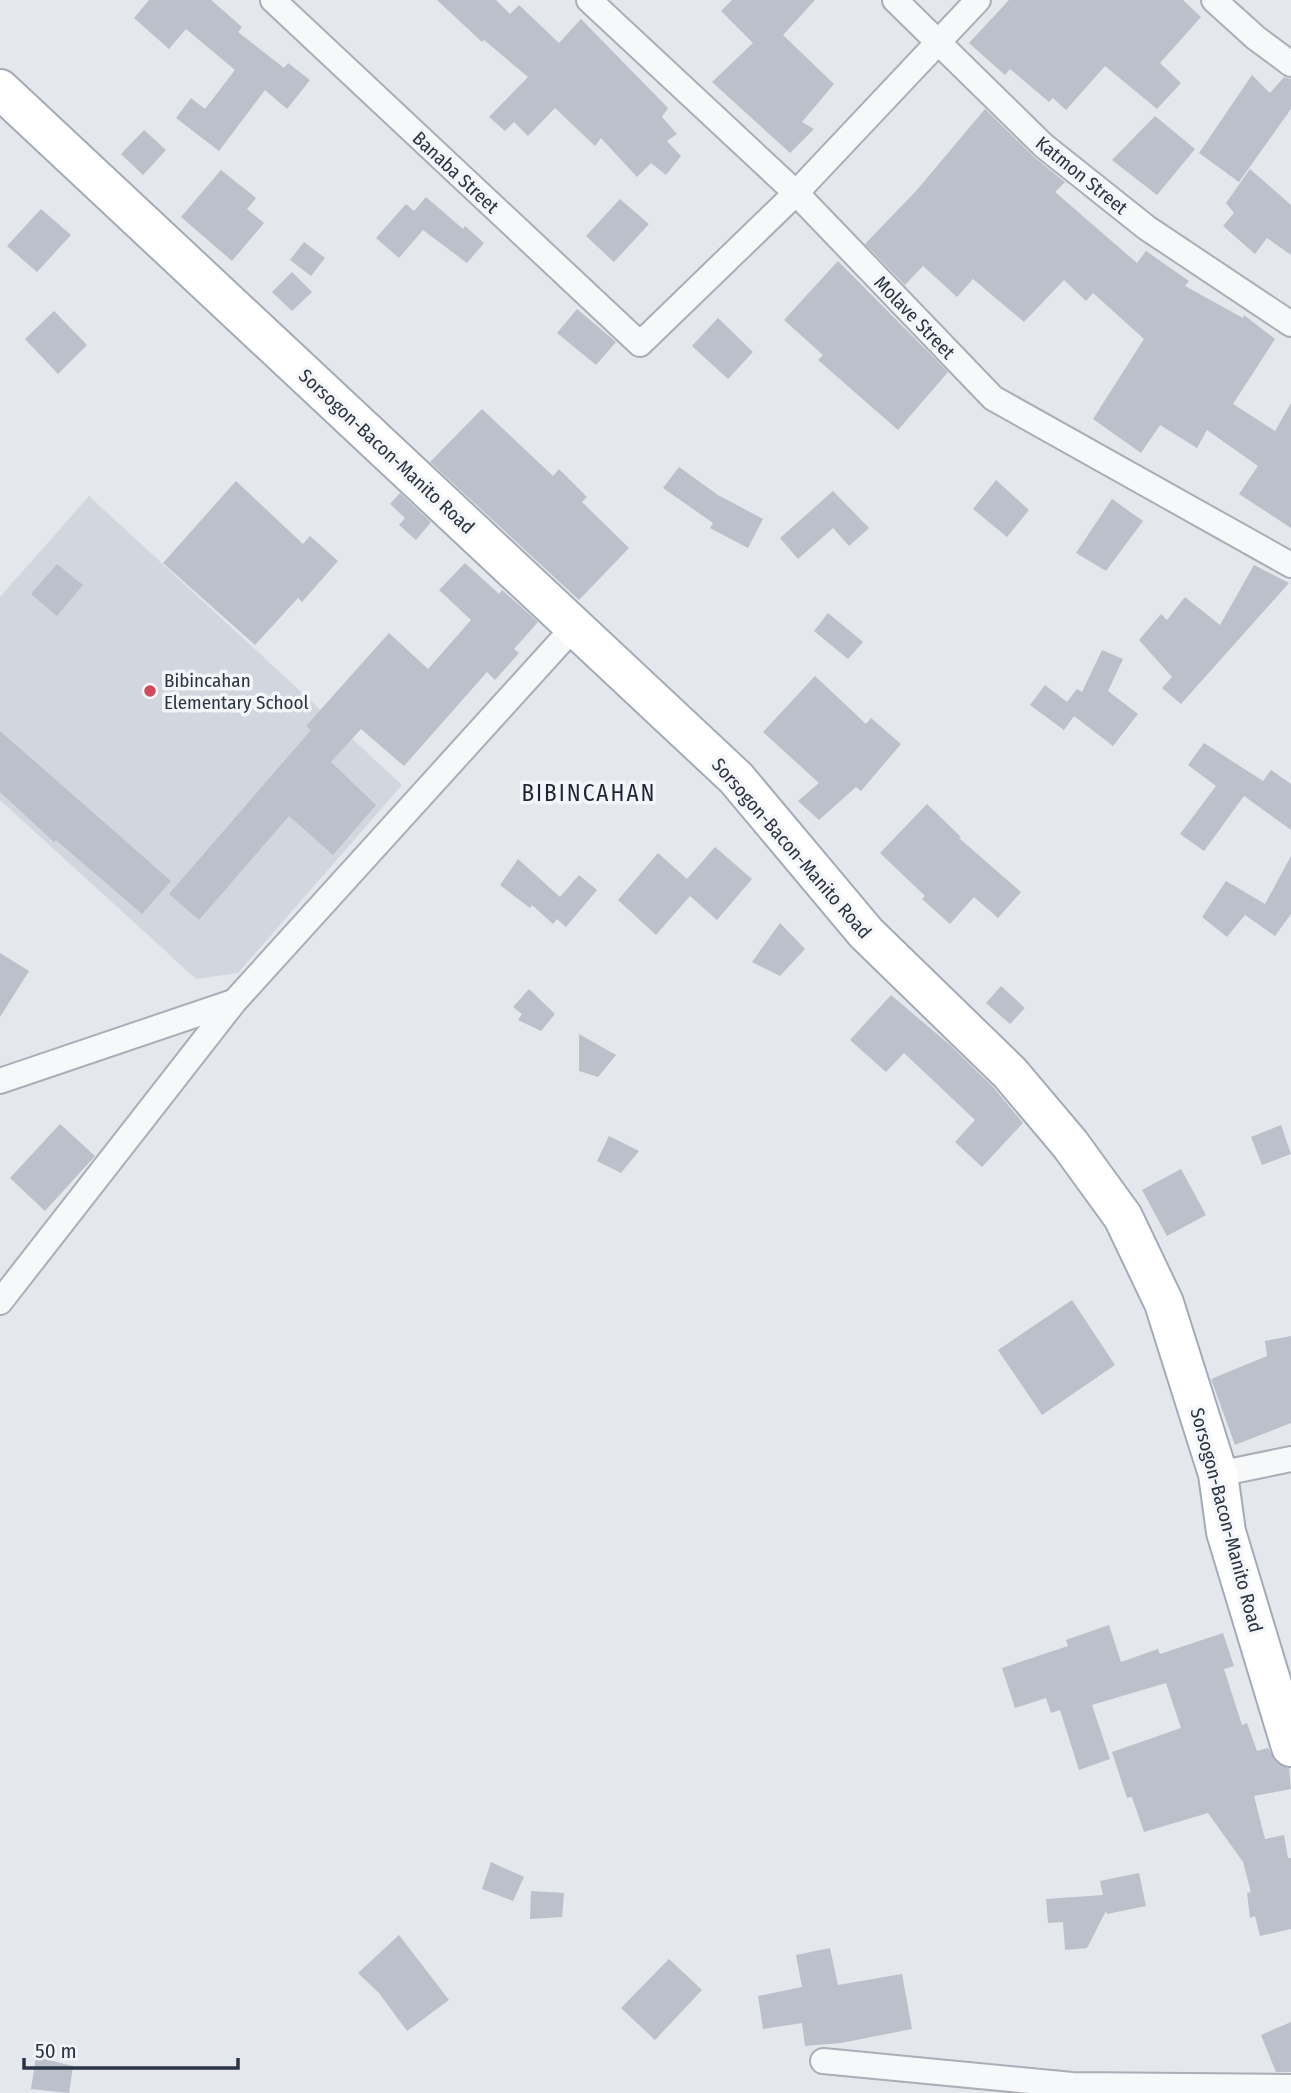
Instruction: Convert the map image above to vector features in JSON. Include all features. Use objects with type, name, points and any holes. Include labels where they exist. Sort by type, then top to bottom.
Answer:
[{"type":"main road","name":"Sorsogon-Bacon-Manito Road","points":[[0,89],[76,164],[736,778],[866,933],[1010,1073],[1070,1144],[1123,1217],[1164,1303],[1218,1474],[1226,1532],[1291,1747]]},
{"type":"street","name":"Banaba Street","points":[[273,0],[639,344],[796,193]]},
{"type":"street","name":"Molave Street","points":[[589,0],[796,193],[993,398],[1291,565]]},
{"type":"street","name":"Katmon Street","points":[[895,0],[1044,146],[1147,228],[1291,324]]},
{"type":"street","points":[[796,193],[978,0]]},
{"type":"street","points":[[1214,0],[1291,64]]},
{"type":"street","points":[[0,1302],[234,1002],[575,626]]},
{"type":"street","points":[[0,1082],[234,1002]]},
{"type":"street","points":[[1218,1474],[1291,1459]]},
{"type":"street","points":[[823,2061],[1072,2085],[1291,2087]]},
{"type":"shaded area","name":"Bibincahan Elementary School","points":[[89,496],[402,785],[238,973],[196,979],[0,800],[0,597]]},
{"type":"building","points":[[149,0],[211,0],[242,27],[238,32],[284,68],[288,63],[310,80],[287,109],[265,90],[219,151],[176,118],[191,98],[205,109],[235,70],[186,29],[169,49],[134,18]]},
{"type":"building","points":[[437,0],[496,0],[510,14],[519,5],[559,43],[581,19],[668,108],[662,117],[677,134],[667,141],[681,156],[666,175],[651,163],[637,177],[601,138],[595,146],[555,108],[528,136],[514,122],[505,131],[489,117],[528,77],[484,40],[482,42]]},
{"type":"building","points":[[732,0],[815,0],[783,35],[834,84],[802,122],[814,129],[790,153],[712,82],[753,43],[721,11]]},
{"type":"building","points":[[1009,0],[1183,0],[1201,17],[1160,63],[1181,83],[1157,109],[1105,66],[1066,110],[1053,98],[1049,102],[1010,69],[1005,75],[969,43]]},
{"type":"building","points":[[1252,75],[1270,93],[1284,77],[1291,79],[1291,109],[1239,182],[1199,153]]},
{"type":"building","points":[[985,109],[1034,157],[1065,182],[1055,192],[1137,263],[1146,251],[1189,281],[1185,286],[1243,318],[1244,315],[1275,339],[1233,404],[1275,431],[1291,403],[1291,528],[1239,494],[1258,466],[1207,430],[1197,448],[1160,425],[1141,453],[1093,419],[1144,339],[1093,293],[1086,301],[1064,280],[1024,322],[973,279],[957,297],[923,266],[905,285],[865,244],[916,191]]},
{"type":"building","points":[[1155,116],[1195,149],[1157,195],[1112,160]]},
{"type":"building","points":[[144,130],[166,150],[143,175],[121,154]]},
{"type":"building","points":[[1250,169],[1291,205],[1291,255],[1267,238],[1255,254],[1223,226],[1234,213],[1226,203]]},
{"type":"building","points":[[221,170],[256,198],[247,209],[264,223],[232,261],[181,217]]},
{"type":"building","points":[[426,197],[484,243],[467,263],[423,230],[399,258],[376,238],[406,204],[414,211]]},
{"type":"building","points":[[620,199],[649,224],[614,262],[586,236]]},
{"type":"building","points":[[41,209],[71,235],[37,272],[7,246]]},
{"type":"building","points":[[304,242],[325,258],[311,276],[290,260]]},
{"type":"building","points":[[838,261],[948,372],[898,430],[818,360],[823,355],[784,320]]},
{"type":"building","points":[[292,272],[312,292],[292,311],[272,292]]},
{"type":"building","points":[[577,309],[616,342],[596,365],[557,333]]},
{"type":"building","points":[[54,311],[87,345],[58,374],[25,339]]},
{"type":"building","points":[[718,318],[753,352],[728,379],[692,346]]},
{"type":"building","points":[[482,409],[553,476],[559,469],[587,497],[582,502],[629,548],[579,600],[430,462]]},
{"type":"building","points":[[679,467],[718,495],[763,519],[748,548],[710,528],[713,523],[663,488]]},
{"type":"building","points":[[996,480],[1029,510],[1007,537],[973,509]]},
{"type":"building","points":[[236,481],[303,544],[310,536],[338,561],[302,602],[298,598],[255,645],[163,563]]},
{"type":"building","points":[[833,491],[869,528],[849,546],[833,528],[798,559],[780,538]]},
{"type":"building","points":[[400,493],[431,522],[416,540],[399,525],[405,518],[390,504]]},
{"type":"building","points":[[1112,499],[1143,521],[1106,571],[1076,553]]},
{"type":"building","points":[[465,563],[499,594],[502,590],[538,622],[514,649],[519,653],[495,680],[487,672],[404,766],[361,729],[331,762],[376,805],[333,855],[289,816],[199,920],[169,894],[311,730],[306,726],[389,633],[428,669],[471,620],[439,590]]},
{"type":"building","points":[[57,564],[83,585],[57,616],[31,594]]},
{"type":"building","points":[[1254,565],[1289,583],[1181,704],[1162,688],[1172,677],[1139,640],[1161,614],[1167,620],[1185,597],[1220,625]]},
{"type":"building","points":[[828,613],[863,642],[848,659],[814,631]]},
{"type":"building","points":[[1102,650],[1123,659],[1108,691],[1138,714],[1113,746],[1074,716],[1064,730],[1030,705],[1045,685],[1067,702],[1077,689],[1082,692]]},
{"type":"building","points":[[815,676],[866,724],[871,718],[901,744],[861,791],[856,787],[819,820],[798,801],[819,783],[763,732]]},
{"type":"building","points":[[0,731],[171,881],[142,914],[56,840],[54,842],[0,792]]},
{"type":"building","points":[[1204,743],[1263,781],[1271,770],[1291,784],[1291,830],[1244,796],[1204,851],[1180,834],[1216,786],[1188,765]]},
{"type":"building","points":[[927,804],[961,837],[959,838],[1021,892],[998,918],[974,897],[950,924],[922,899],[925,896],[880,853]]},
{"type":"building","points":[[715,847],[752,879],[717,920],[690,896],[656,935],[618,900],[658,853],[687,879]]},
{"type":"building","points":[[1291,856],[1291,914],[1275,936],[1245,915],[1227,937],[1202,917],[1226,881],[1265,904]]},
{"type":"building","points":[[518,859],[560,897],[579,875],[597,890],[566,927],[557,919],[553,924],[532,905],[530,908],[500,885]]},
{"type":"building","points":[[780,923],[805,949],[780,976],[752,962]]},
{"type":"building","points":[[0,953],[29,971],[0,1017]]},
{"type":"building","points":[[1001,986],[1025,1008],[1010,1024],[986,1003]]},
{"type":"building","points":[[529,989],[555,1014],[541,1031],[518,1020],[522,1014],[513,1007]]},
{"type":"building","points":[[891,995],[950,1045],[994,1088],[1023,1123],[982,1167],[955,1142],[975,1120],[904,1053],[886,1072],[850,1040]]},
{"type":"building","points":[[579,1034],[616,1055],[598,1077],[579,1071]]},
{"type":"building","points":[[60,1124],[95,1156],[45,1211],[10,1178]]},
{"type":"building","points":[[1281,1125],[1291,1154],[1262,1165],[1251,1137]]},
{"type":"building","points":[[609,1136],[639,1151],[621,1173],[597,1161]]},
{"type":"building","points":[[1181,1169],[1206,1215],[1167,1236],[1142,1190]]},
{"type":"building","points":[[1072,1300],[1115,1365],[1042,1415],[998,1350]]},
{"type":"building","points":[[1291,1336],[1291,1423],[1235,1445],[1211,1379],[1267,1356],[1265,1341]]},
{"type":"building","points":[[1109,1625],[1121,1662],[1158,1649],[1160,1654],[1223,1633],[1234,1666],[1224,1669],[1242,1725],[1247,1723],[1257,1751],[1268,1748],[1276,1762],[1289,1768],[1291,1789],[1254,1796],[1265,1839],[1284,1835],[1288,1858],[1291,1858],[1291,1929],[1260,1936],[1255,1916],[1250,1918],[1247,1893],[1251,1892],[1243,1862],[1208,1813],[1144,1832],[1132,1797],[1127,1798],[1112,1752],[1181,1728],[1166,1683],[1092,1705],[1110,1759],[1079,1770],[1060,1710],[1051,1713],[1046,1698],[1015,1708],[1002,1668],[1068,1646],[1066,1640]]},
{"type":"building","points":[[491,1862],[524,1877],[513,1901],[482,1889]]},
{"type":"building","points":[[1139,1873],[1146,1906],[1107,1914],[1106,1911],[1087,1948],[1065,1950],[1063,1922],[1048,1923],[1046,1899],[1103,1895],[1100,1881]]},
{"type":"building","points":[[531,1891],[564,1893],[562,1917],[530,1919]]},
{"type":"building","points":[[399,1935],[449,2000],[407,2031],[379,1993],[358,1973]]},
{"type":"building","points":[[830,1948],[838,1985],[902,1974],[912,2029],[841,2043],[805,2046],[802,2023],[763,2029],[758,1996],[802,1987],[796,1955]]},
{"type":"building","points":[[669,1959],[702,1990],[655,2040],[621,2008]]},
{"type":"building","points":[[1291,2022],[1291,2072],[1276,2072],[1261,2035]]},
{"type":"building","points":[[36,2057],[73,2066],[69,2093],[31,2089]]},
{"type":"place","name":"Bibincahan Elementary School","points":[[150,691]]},
{"type":"district","name":"BIBINCAHAN","points":[[589,793]]}]
